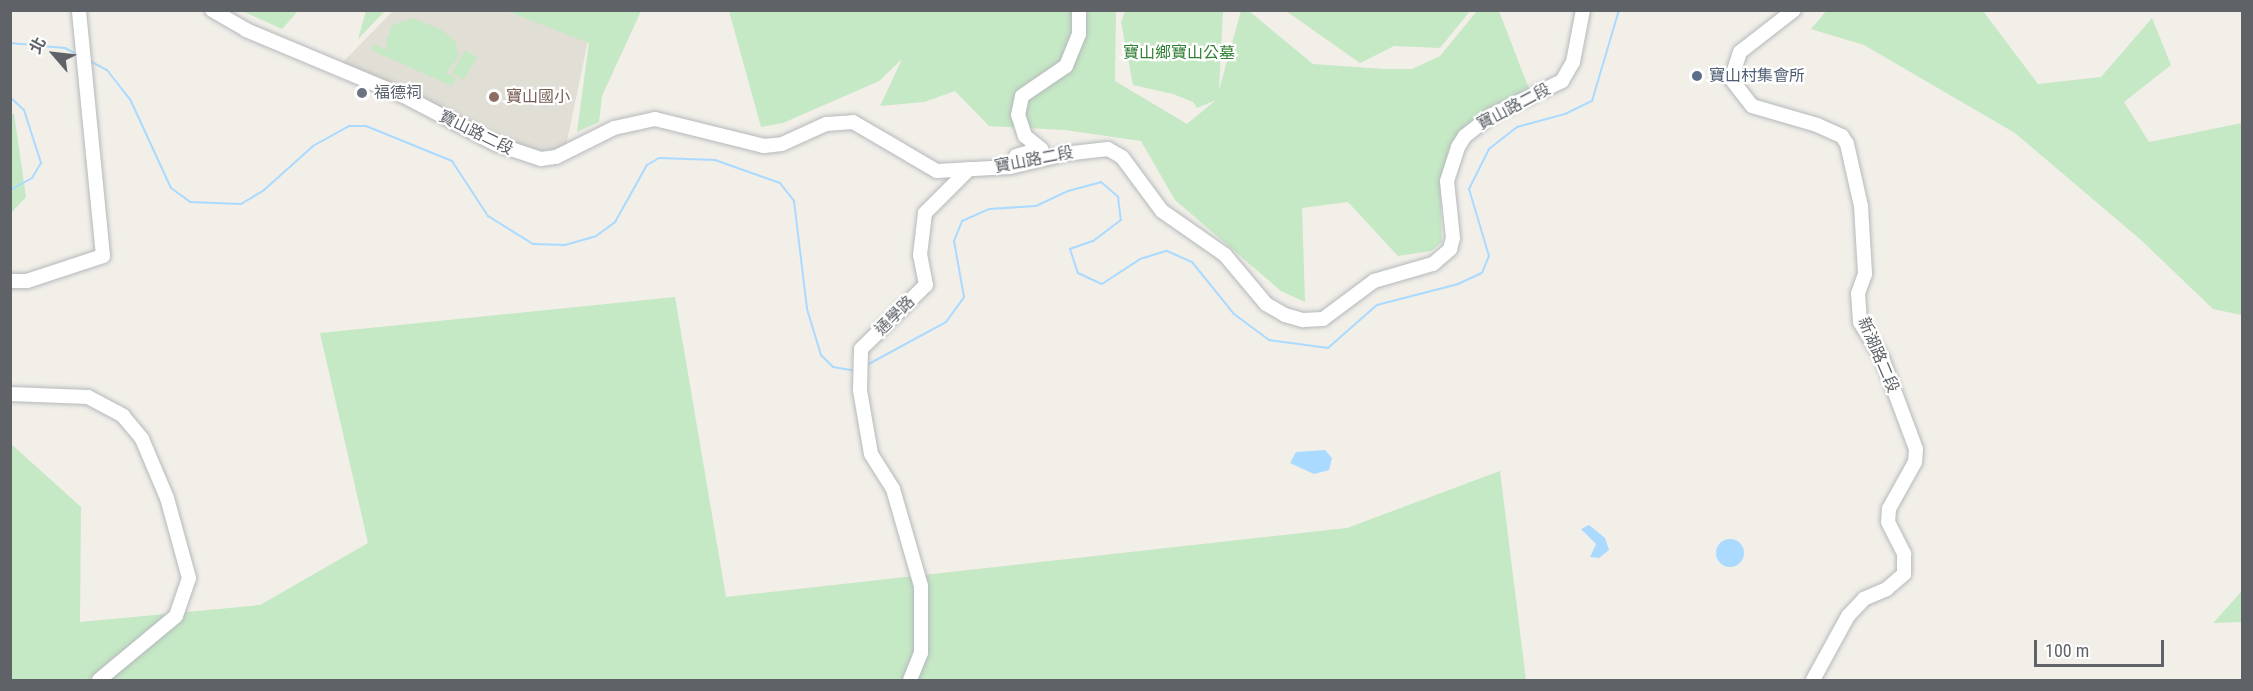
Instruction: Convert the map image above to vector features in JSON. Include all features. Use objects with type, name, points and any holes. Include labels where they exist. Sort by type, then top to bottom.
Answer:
[{"type":"street","name":"寶山路二段","points":[[212,10],[246,30],[404,96],[522,155],[556,156],[614,128],[655,119],[764,146],[782,144],[841,120],[854,122],[937,171],[1010,167],[1091,149],[1113,151],[1122,158],[1162,211],[1225,255],[1266,304],[1285,315],[1323,319],[1374,281],[1433,264],[1450,249],[1453,238],[1447,181],[1458,147],[1465,136],[1492,115],[1562,81],[1573,62],[1583,10]]},
{"type":"street","points":[[964,170],[1041,149],[1025,136],[1018,115],[1022,96],[1066,66],[1079,34],[1079,10]]},
{"type":"street","name":"新湖路二段","points":[[1794,10],[1740,52],[1731,79],[1752,106],[1817,125],[1842,136],[1847,144],[1861,206],[1865,274],[1858,293],[1860,322],[1882,358],[1916,449],[1915,462],[1889,509],[1888,522],[1904,554],[1904,574],[1887,589],[1864,599],[1848,616],[1813,681]]},
{"type":"street","points":[[10,281],[27,281],[103,256],[79,17]]},
{"type":"street","name":"通學路","points":[[910,681],[921,653],[921,586],[892,489],[871,454],[861,369],[861,349],[926,285],[920,255],[925,213],[964,170]]},
{"type":"street","points":[[10,394],[88,398],[123,416],[142,439],[167,498],[189,578],[176,616],[99,681]]},
{"type":"shaded area","name":"寶山國小","points":[[393,11],[535,11],[590,31],[566,146],[548,154],[525,153],[343,62]]},
{"type":"green space","points":[[1827,10],[1983,11],[2038,84],[2101,77],[2152,18],[2171,65],[2124,102],[2149,142],[2242,123],[2242,315],[2213,309],[2141,240],[2015,133],[1864,45],[1811,29]]},
{"type":"green space","points":[[242,11],[298,11],[282,29]]},
{"type":"green space","points":[[366,11],[385,11],[358,39]]},
{"type":"green space","points":[[507,11],[641,11],[602,96],[599,122],[577,132],[589,43]]},
{"type":"green space","name":"寶山鄉寶山公墓","points":[[729,11],[1116,11],[1115,81],[1187,124],[1216,100],[1197,108],[1193,102],[1173,94],[1133,85],[1121,22],[1125,11],[1223,11],[1219,90],[1241,11],[1249,11],[1313,64],[1412,69],[1440,56],[1477,11],[1499,11],[1529,89],[1476,116],[1451,146],[1440,182],[1442,242],[1431,251],[1398,256],[1348,202],[1302,208],[1305,302],[1281,291],[1175,200],[1141,141],[1065,130],[989,126],[955,91],[924,102],[880,106],[902,59],[879,81],[783,123],[761,127]]},
{"type":"green space","points":[[1286,11],[1470,11],[1440,48],[1394,46],[1360,63]]},
{"type":"green space","points":[[413,18],[442,30],[456,42],[458,58],[446,73],[456,78],[452,86],[371,50],[374,44],[388,50],[386,41],[392,25]]},
{"type":"green space","points":[[465,50],[477,57],[464,80],[452,73]]},
{"type":"green space","points":[[11,114],[14,114],[26,197],[11,213]]},
{"type":"green space","points":[[675,297],[726,597],[1347,528],[1500,471],[1526,680],[11,680],[10,443],[81,507],[80,622],[260,605],[368,543],[320,333]]},
{"type":"green space","points":[[2242,591],[2242,622],[2213,623]]},
{"type":"water","points":[[1325,450],[1332,458],[1329,470],[1314,474],[1290,463],[1296,452]]},
{"type":"water","points":[[1589,525],[1605,538],[1609,550],[1599,558],[1590,557],[1596,544],[1581,529]]},
{"type":"water","points":[[1730,539],[1740,543],[1744,553],[1740,563],[1730,567],[1720,563],[1716,553],[1720,543]]},
{"type":"waterway","points":[[865,366],[946,322],[964,297],[954,241],[962,221],[989,209],[1036,206],[1068,191],[1101,182],[1118,197],[1121,220],[1093,241],[1070,249],[1078,273],[1102,284],[1140,259],[1167,251],[1192,262],[1234,314],[1269,340],[1328,348],[1377,305],[1458,284],[1482,273],[1489,256],[1469,189],[1489,149],[1517,127],[1565,114],[1592,101],[1619,10]]},
{"type":"waterway","points":[[10,43],[65,48],[78,55]]},
{"type":"waterway","points":[[88,60],[107,70],[130,99],[171,188],[190,202],[241,204],[264,190],[313,146],[349,126],[366,126],[452,161],[488,216],[533,244],[565,245],[596,236],[615,222],[647,165],[659,158],[715,160],[780,183],[794,201],[807,309],[821,355],[833,367],[855,371]]},
{"type":"waterway","points":[[10,97],[24,110],[41,163],[32,178],[10,190]]},
{"type":"place","name":"寶山村集會所","points":[[1697,76]]},
{"type":"place","name":"福德祠","points":[[362,93]]},
{"type":"place","name":"寶山國小","points":[[494,97]]}]
